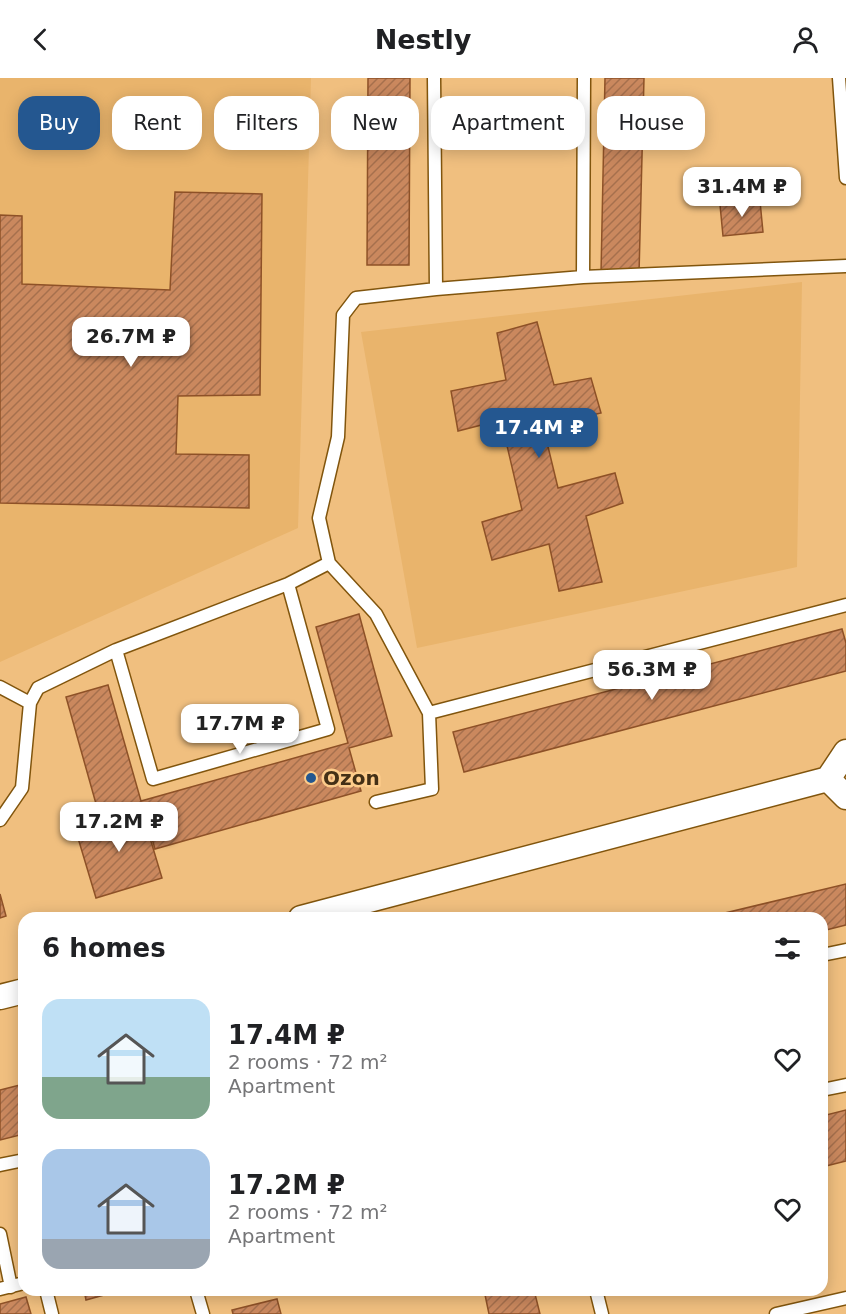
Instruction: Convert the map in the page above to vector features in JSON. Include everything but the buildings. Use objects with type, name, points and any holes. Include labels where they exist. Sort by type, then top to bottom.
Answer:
[{"type":"street","points":[[324,912],[828,779],[846,752]]},
{"type":"street","points":[[828,779],[846,797]]},
{"type":"street","points":[[0,997],[18,992]]},
{"type":"lane","points":[[434,78],[436,289]]},
{"type":"lane","points":[[583,277],[584,78]]},
{"type":"lane","points":[[839,78],[846,178]]},
{"type":"lane","points":[[376,802],[432,789],[429,713],[375,614],[328,563],[319,518],[338,437],[343,315],[356,298],[583,277],[846,266]]},
{"type":"lane","points":[[0,820],[22,789],[30,703],[38,688],[116,650],[288,584],[328,563]]},
{"type":"lane","points":[[116,650],[153,779],[328,729],[288,584]]},
{"type":"lane","points":[[429,713],[846,605]]},
{"type":"lane","points":[[0,687],[30,703]]},
{"type":"lane","points":[[828,954],[846,950]]},
{"type":"lane","points":[[828,1089],[846,1085]]},
{"type":"lane","points":[[0,1166],[18,1162]]},
{"type":"lane","points":[[0,1234],[5,1288]]},
{"type":"lane","points":[[48,1296],[52,1314]]},
{"type":"lane","points":[[198,1296],[203,1314]]},
{"type":"lane","points":[[598,1296],[602,1314]]},
{"type":"lane","points":[[776,1314],[846,1298]]},
{"type":"shaded area","points":[[0,78],[311,78],[310,96],[214,96],[214,150],[309,150],[298,528],[0,662]]},
{"type":"shaded area","points":[[802,282],[797,567],[417,648],[361,332]]},
{"type":"place","name":"Ozon","points":[[311,778]]}]
